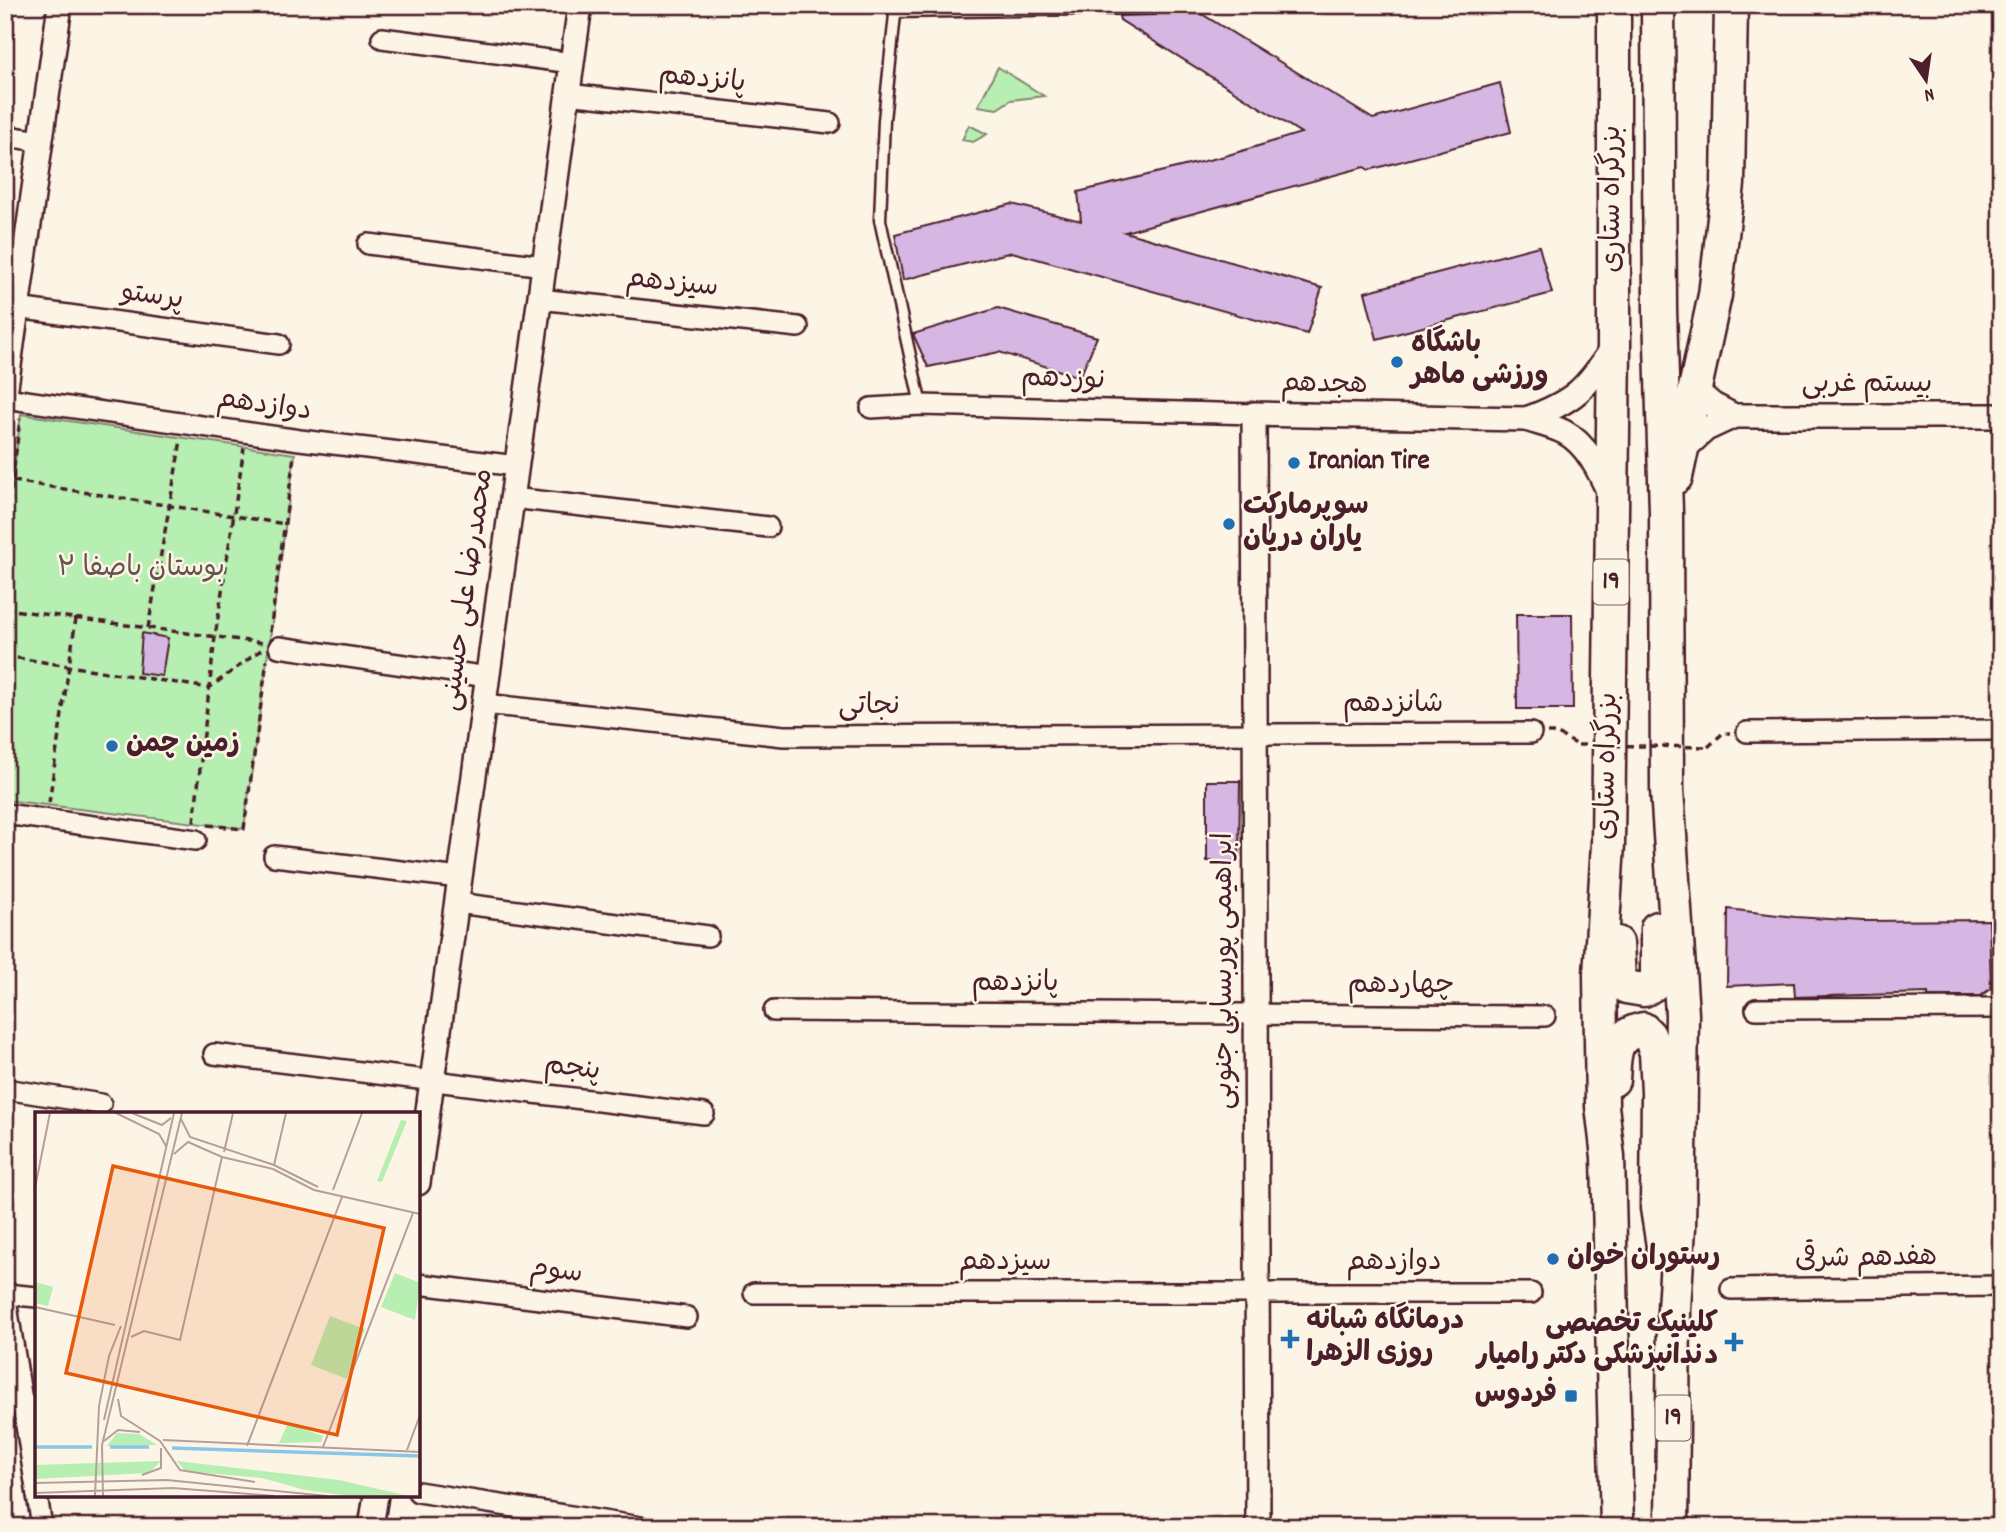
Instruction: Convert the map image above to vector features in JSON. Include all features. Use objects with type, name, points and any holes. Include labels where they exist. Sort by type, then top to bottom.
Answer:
[{"type":"highway","name":"بزرگراه ستاری","points":[[1614,5],[1614,346],[1608,844],[1600,975],[1602,1106],[1608,1157],[1617,1527]]},
{"type":"highway","name":"بزرگراه ستاری","points":[[1658,5],[1660,310],[1667,512],[1667,790],[1682,1014],[1679,1227],[1674,1309],[1672,1527]]},
{"type":"highway","name":"بزرگراه ستاری","points":[[1667,512],[1684,449],[1715,295],[1728,184],[1731,5]]},
{"type":"highway","points":[[1608,844],[1614,889],[1619,980],[1626,987],[1644,990],[1654,984],[1657,975],[1661,822],[1667,790]]},
{"type":"highway","points":[[1608,1157],[1616,1049],[1626,1034],[1643,1029],[1649,1035],[1656,1052],[1657,1208],[1674,1309]]},
{"type":"street","points":[[5,396],[17,308],[13,277],[41,141],[60,5]]},
{"type":"street","name":"محمدرضا علی حسینی","points":[[420,1168],[580,5]]},
{"type":"street","points":[[382,38],[572,63]]},
{"type":"street","name":"پانزدهم","points":[[567,94],[830,123]]},
{"type":"street","points":[[5,136],[41,141]]},
{"type":"street","points":[[368,244],[544,266]]},
{"type":"street","name":"سیزدهم","points":[[539,299],[798,327]]},
{"type":"street","name":"پرستو","points":[[17,308],[279,344]]},
{"type":"street","name":"هجدهم","points":[[1254,414],[1526,419],[1555,409],[1572,399],[1593,378],[1614,346]]},
{"type":"street","points":[[1696,391],[1713,405],[1734,416]]},
{"type":"street","name":"دوازدهم","points":[[5,396],[300,440],[517,466]]},
{"type":"street","name":"نوزدهم","points":[[871,408],[921,405],[1254,414]]},
{"type":"street","name":"ابراهیمی پوربسابی جنوبی","points":[[1254,414],[1258,1527]]},
{"type":"street","points":[[1684,449],[1706,429],[1734,416]]},
{"type":"street","name":"بیستم غربی","points":[[1734,416],[2001,416]]},
{"type":"street","points":[[1526,419],[1565,432],[1581,446],[1598,470],[1612,499]]},
{"type":"street","points":[[512,498],[768,527]]},
{"type":"street","points":[[272,650],[488,677]]},
{"type":"street","name":"نجاتی","points":[[484,704],[784,736],[1255,735]]},
{"type":"street","points":[[1746,732],[2001,730]]},
{"type":"street","name":"شانزدهم","points":[[1255,735],[1531,733]]},
{"type":"street","points":[[5,814],[195,831]]},
{"type":"street","points":[[274,856],[460,878]]},
{"type":"street","points":[[457,903],[708,936]]},
{"type":"street","points":[[1756,1009],[2001,1008]]},
{"type":"street","name":"پانزدهم","points":[[774,1011],[1256,1014]]},
{"type":"street","name":"چهاردهم","points":[[1256,1014],[1545,1016]]},
{"type":"street","name":"پنجم","points":[[214,1054],[704,1114]]},
{"type":"street","points":[[5,1088],[101,1104]]},
{"type":"street","name":"سوم","points":[[420,1284],[687,1317]]},
{"type":"street","name":"هفدهم شرقی","points":[[1731,1289],[2001,1286]]},
{"type":"street","name":"سیزدهم","points":[[754,1293],[1257,1292]]},
{"type":"street","name":"دوازدهم","points":[[1257,1292],[1531,1293]]},
{"type":"street","points":[[35,1297],[5,1293],[35,1483]]},
{"type":"street","points":[[420,1492],[641,1527]]},
{"type":"street","points":[[37,1497],[42,1527]]},
{"type":"street","points":[[371,1527],[376,1497]]},
{"type":"lane","points":[[921,405],[880,220],[884,120],[895,9],[1153,8]]},
{"type":"path","points":[[5,539],[21,414]]},
{"type":"path","points":[[148,628],[181,437]]},
{"type":"path","points":[[195,831],[215,637],[245,446],[232,444]]},
{"type":"path","points":[[244,829],[272,650],[295,454]]},
{"type":"path","points":[[13,481],[285,524]]},
{"type":"path","points":[[5,608],[215,637],[272,650]]},
{"type":"path","points":[[49,805],[76,618]]},
{"type":"path","points":[[5,656],[209,688],[272,650]]},
{"type":"path","points":[[1531,733],[1556,733],[1578,745],[1708,747],[1723,733],[1746,732]]},
{"type":"green space","points":[[998,67],[1044,96],[1011,100],[997,109],[978,106]]},
{"type":"green space","points":[[969,125],[987,134],[973,142],[962,140]]},
{"type":"green space","name":"بوستان باصفا ۲","points":[[21,414],[295,454],[244,829],[5,800],[5,539]]},
{"type":"building","points":[[1160,5],[1176,5],[1177,12],[1192,8],[1373,119],[1500,83],[1511,132],[1369,170],[1364,167],[1125,232],[1322,288],[1307,334],[1012,252],[903,280],[895,234],[1012,204],[1081,221],[1078,192],[1225,156],[1301,133],[1120,20],[1119,16],[1156,15],[1160,11]]},
{"type":"building","points":[[1539,246],[1552,293],[1377,339],[1365,292]]},
{"type":"building","points":[[998,308],[1097,337],[1080,377],[999,352],[928,367],[913,334]]},
{"type":"building","points":[[1516,614],[1572,614],[1573,709],[1517,709]]},
{"type":"building","points":[[142,633],[168,638],[162,676],[139,673]]},
{"type":"building","points":[[1207,781],[1240,781],[1239,862],[1207,861]]},
{"type":"building","points":[[1728,909],[1863,921],[1989,920],[1991,988],[1981,996],[1928,996],[1928,993],[1795,997],[1794,983],[1727,986]]},
{"type":"place","name":"باشگاه ورزشی ماهر","points":[[1397,362]]},
{"type":"place","name":"Iranian Tire","points":[[1294,463]]},
{"type":"place","name":"سوپرمارکت یاران دریان","points":[[1229,524]]},
{"type":"place","name":"زمین چمن","points":[[112,746]]},
{"type":"place","name":"رستوران خوان","points":[[1553,1259]]},
{"type":"place","name":"درمانگاه شبانه روزی الزهرا","points":[[1290,1339]]},
{"type":"place","name":"کلینیک تخصصی دندانپزشکی دکتر رامیار","points":[[1734,1342]]},
{"type":"place","name":"فردوس","points":[[1571,1396]]}]
